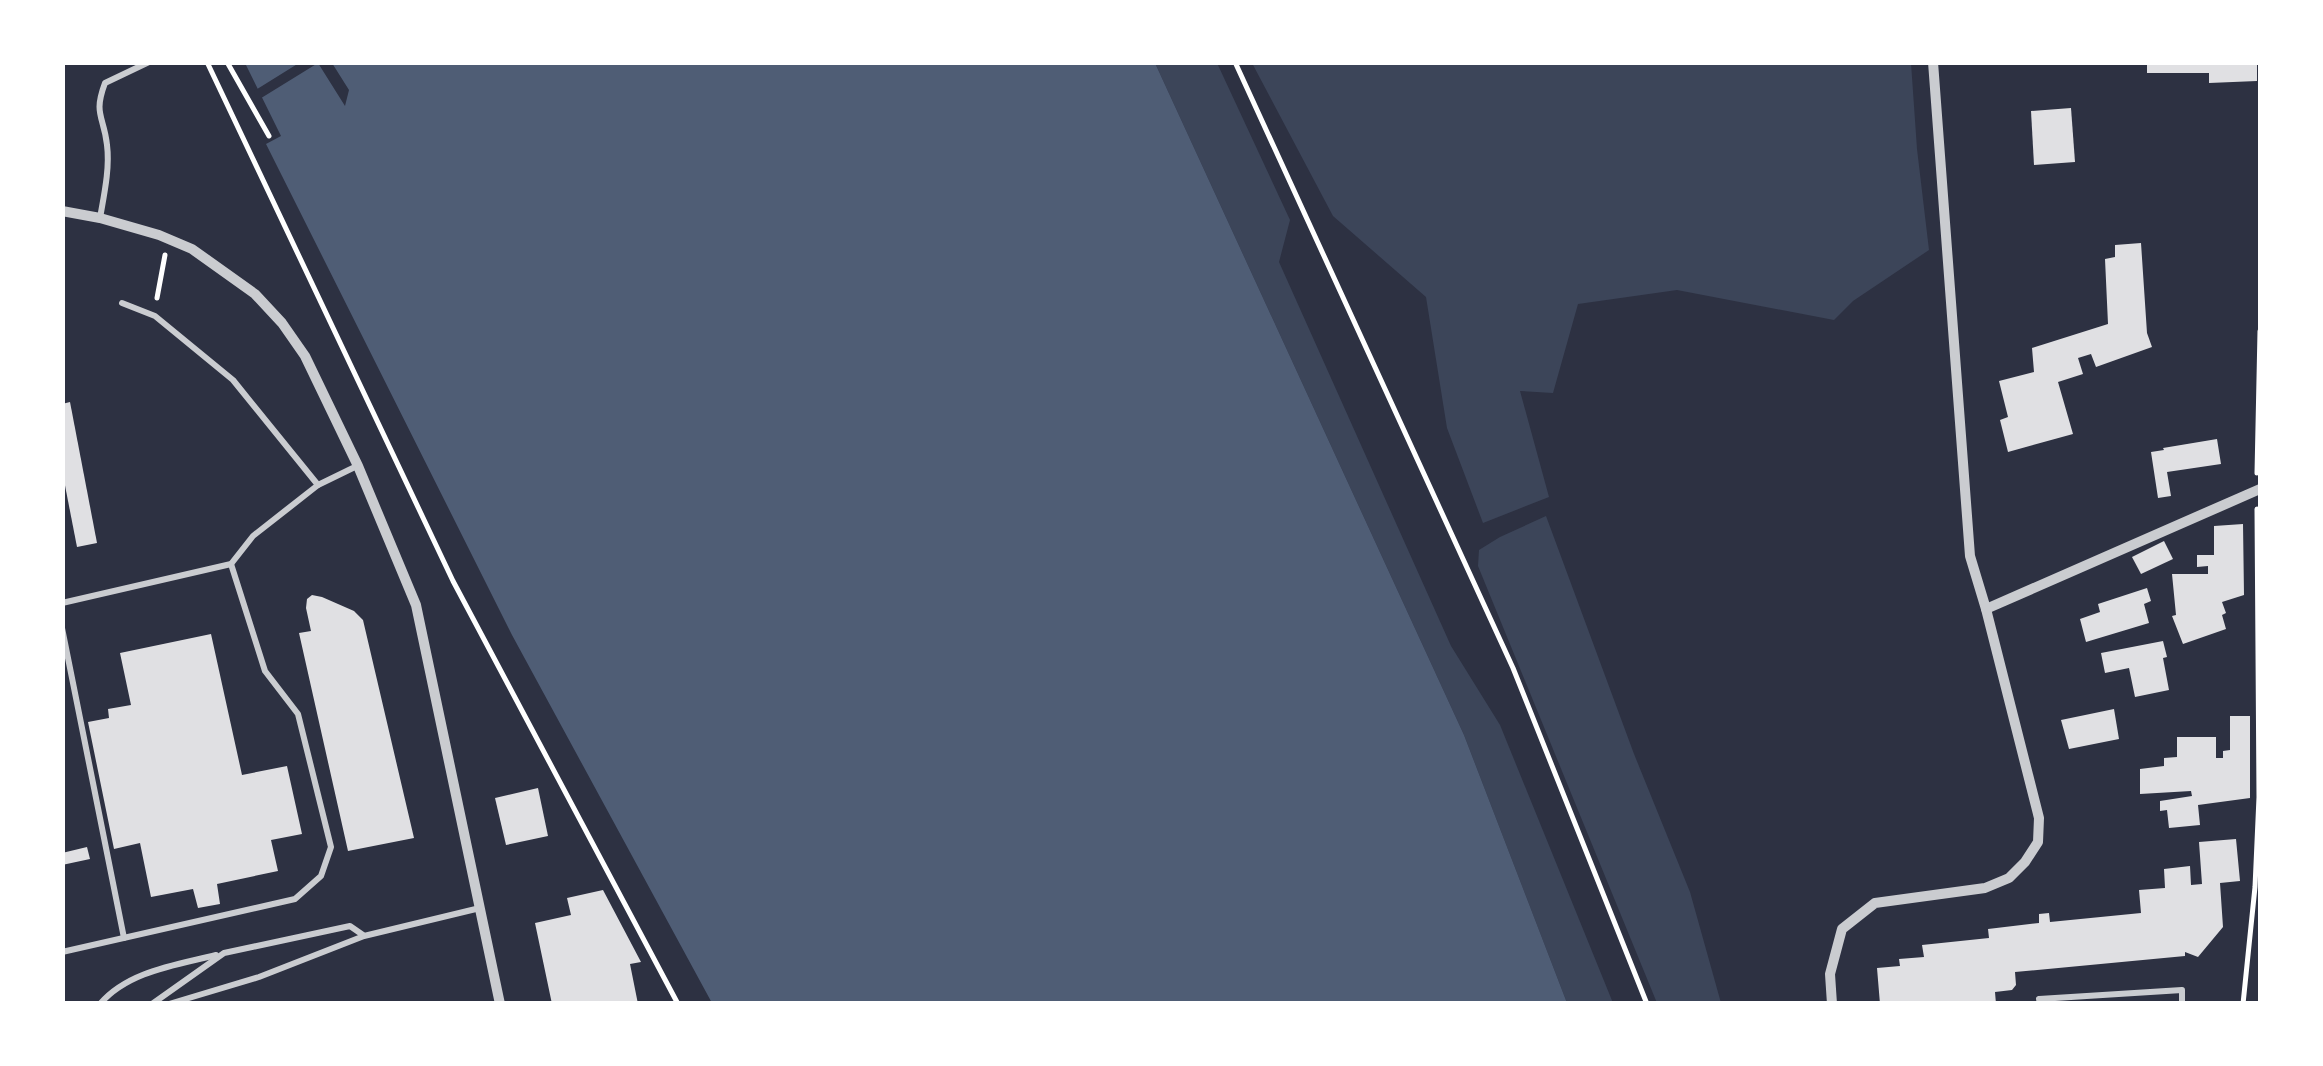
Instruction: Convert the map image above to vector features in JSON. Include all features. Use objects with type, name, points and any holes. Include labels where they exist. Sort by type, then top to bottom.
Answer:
[{"type":"street","points":[[1832,1004],[1830,974],[1842,929],[1876,903],[1986,888],[2009,878],[2038,842],[2038,818],[1970,556],[1933,62]]},
{"type":"street","points":[[62,211],[100,218],[192,248],[255,294],[282,322],[305,356],[358,466],[416,605],[500,1004]]},
{"type":"street","points":[[1986,609],[2258,489]]},
{"type":"lane","points":[[100,218],[108,147],[97,104],[105,84],[149,62]]},
{"type":"lane","points":[[122,303],[154,316],[233,380],[318,484]]},
{"type":"lane","points":[[62,603],[231,564],[253,536],[318,484],[358,466]]},
{"type":"lane","points":[[62,952],[295,899],[321,876],[330,847],[298,714],[265,671],[231,564]]},
{"type":"lane","points":[[62,628],[124,938]]},
{"type":"lane","points":[[169,1004],[259,978],[364,936],[480,908]]},
{"type":"lane","points":[[100,1004],[138,975],[350,926],[364,936]]},
{"type":"lane","points":[[152,1004],[224,953]]},
{"type":"lane","points":[[2040,1004],[2039,999],[2182,990],[2182,1004]]},
{"type":"lane","points":[[2109,994],[2109,1004]]},
{"type":"path","points":[[207,62],[453,581],[678,1004]]},
{"type":"path","points":[[227,62],[269,136]]},
{"type":"path","points":[[1235,62],[1513,668],[1647,1004]]},
{"type":"path","points":[[154,316],[169,239]]},
{"type":"path","points":[[2243,1004],[2259,797],[2260,331]]},
{"type":"shaded area","points":[[245,63],[1155,63],[1464,735],[1567,1003],[712,1003],[512,635],[266,144],[281,136]]},
{"type":"shaded area","points":[[1155,63],[1217,63],[1290,220],[1279,262],[1451,646],[1500,725],[1613,1003],[1567,1003],[1464,735]]},
{"type":"shaded area","points":[[1252,63],[1911,63],[1929,250],[1853,301],[1834,320],[1677,290],[1578,304],[1553,393],[1520,391],[1549,497],[1483,523],[1447,428],[1426,297],[1333,216]]},
{"type":"shaded area","points":[[1546,516],[1690,892],[1721,1003],[1657,1003],[1478,566],[1479,550]]},
{"type":"pier","points":[[299,63],[318,63],[258,100],[254,91]]},
{"type":"pier","points":[[318,63],[332,63],[349,90],[345,106]]},
{"type":"building","points":[[2147,62],[2257,62],[2257,81],[2209,83],[2209,73],[2147,73]]},
{"type":"building","points":[[2071,108],[2075,162],[2034,165],[2031,111]]},
{"type":"building","points":[[2141,243],[2147,333],[2152,347],[2096,367],[2091,354],[2078,358],[2083,374],[2058,382],[2073,434],[2008,452],[2000,420],[2008,417],[1999,381],[2034,372],[2032,348],[2108,324],[2105,259],[2115,257],[2115,245]]},
{"type":"building","points":[[70,402],[97,543],[77,547],[62,470],[62,404]]},
{"type":"building","points":[[2217,439],[2221,464],[2167,472],[2171,496],[2158,498],[2151,452]]},
{"type":"building","points":[[2243,524],[2244,595],[2222,602],[2226,629],[2183,644],[2172,616],[2176,615],[2172,574],[2208,574],[2208,566],[2197,567],[2197,555],[2214,555],[2214,526]]},
{"type":"building","points":[[2164,541],[2173,559],[2141,574],[2132,557]]},
{"type":"building","points":[[2147,588],[2151,601],[2144,604],[2149,623],[2086,642],[2080,619],[2100,612],[2098,604]]},
{"type":"building","points":[[312,595],[354,611],[363,620],[414,838],[348,851],[299,633],[311,631],[306,608]]},
{"type":"building","points":[[211,634],[242,775],[287,766],[302,834],[271,840],[278,871],[217,884],[220,904],[198,908],[193,889],[151,897],[140,843],[114,849],[88,722],[109,718],[108,709],[131,705],[120,653]]},
{"type":"building","points":[[2163,641],[2169,690],[2135,697],[2129,668],[2105,673],[2101,653]]},
{"type":"building","points":[[2114,709],[2119,739],[2069,749],[2061,720]]},
{"type":"building","points":[[2230,716],[2250,716],[2250,798],[2198,805],[2200,825],[2169,828],[2167,810],[2160,811],[2160,801],[2192,796],[2191,791],[2140,794],[2140,769],[2164,766],[2164,758],[2177,757],[2177,737],[2216,737],[2216,758],[2223,758],[2223,751],[2230,750]]},
{"type":"building","points":[[538,788],[548,836],[506,845],[495,798]]},
{"type":"building","points":[[2236,839],[2240,881],[2220,883],[2223,927],[2198,957],[2185,952],[2185,956],[2015,972],[2016,985],[2012,990],[1995,992],[1996,1004],[1880,1004],[1877,968],[1900,966],[1899,959],[1924,957],[1922,945],[1989,938],[1988,929],[2039,923],[2039,914],[2049,913],[2050,922],[2141,913],[2139,890],[2165,888],[2164,869],[2190,866],[2191,885],[2202,884],[2199,842]]},
{"type":"building","points":[[87,847],[90,859],[62,865],[62,853]]},
{"type":"building","points":[[603,890],[641,962],[630,964],[638,1004],[552,1004],[535,923],[571,915],[567,898]]}]
